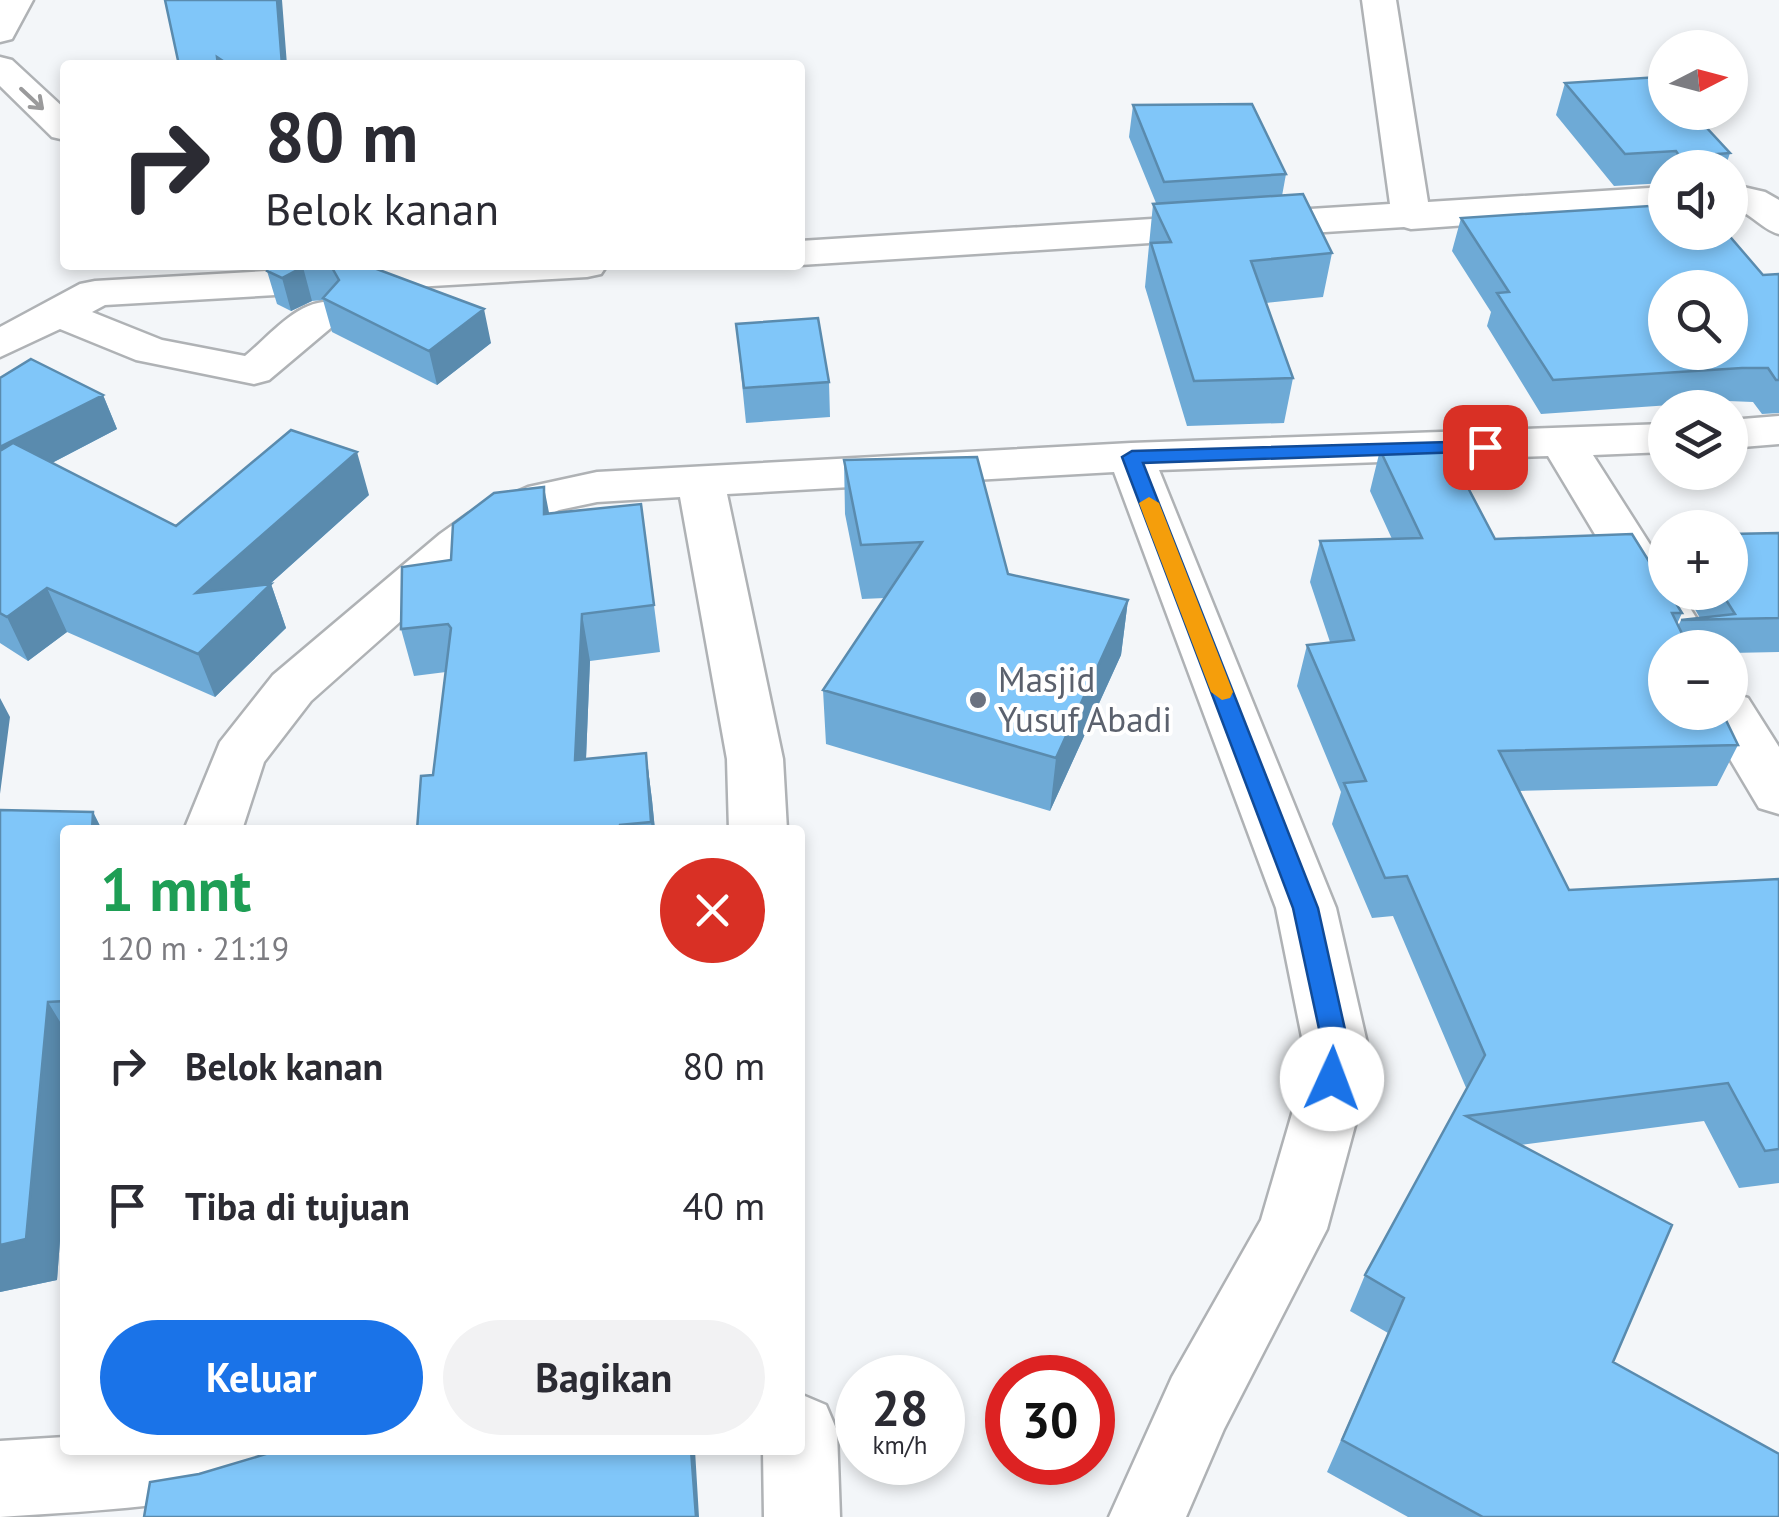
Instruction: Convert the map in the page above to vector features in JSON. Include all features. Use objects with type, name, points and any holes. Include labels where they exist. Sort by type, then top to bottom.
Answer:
[{"type":"street","points":[[0,32],[16,0]]},
{"type":"street","points":[[1379,0],[1411,218]]},
{"type":"street","points":[[0,67],[60,125]]},
{"type":"street","points":[[1748,198],[1770,210],[1779,222]]},
{"type":"street","points":[[805,253],[1648,201]]},
{"type":"street","points":[[0,344],[57,313],[103,279],[414,270]]},
{"type":"street","points":[[57,313],[151,352],[254,371],[324,312]]},
{"type":"street","points":[[1748,433],[1779,430]]},
{"type":"street","points":[[214,825],[239,756],[292,688],[457,545],[485,525],[544,498],[597,488],[700,479],[1132,457],[1648,439]]},
{"type":"street","points":[[1564,444],[1678,630]]},
{"type":"street","points":[[1132,457],[1306,908],[1337,1052],[1293,1229],[1198,1403],[1147,1517]]},
{"type":"street","points":[[700,479],[754,758],[758,825]]},
{"type":"street","points":[[1740,730],[1779,793]]},
{"type":"street","points":[[0,1478],[105,1480],[229,1455]]},
{"type":"street","points":[[801,1455],[802,1517]]},
{"type":"building","points":[[165,0],[277,0],[282,60],[178,60]]},
{"type":"building","points":[[1648,78],[1648,130],[1709,130],[1727,150],[1648,150],[1625,154],[1565,83]]},
{"type":"building","points":[[1252,104],[1286,174],[1164,182],[1133,105]]},
{"type":"building","points":[[1303,194],[1332,253],[1251,261],[1293,378],[1194,381],[1151,243],[1171,242],[1153,204]]},
{"type":"building","points":[[1648,206],[1648,250],[1741,250],[1763,275],[1779,274],[1779,380],[1768,368],[1748,368],[1748,270],[1648,270],[1648,370],[1710,370],[1553,380],[1497,293],[1509,292],[1461,218]]},
{"type":"building","points":[[268,270],[297,270],[282,278]]},
{"type":"building","points":[[333,270],[379,270],[484,309],[429,351],[323,298],[339,280]]},
{"type":"building","points":[[818,318],[829,382],[744,388],[736,324]]},
{"type":"building","points":[[31,359],[103,395],[0,447],[0,378]]},
{"type":"building","points":[[291,430],[357,452],[196,593],[271,584],[198,654],[47,588],[7,617],[0,613],[0,451],[13,443],[176,526]]},
{"type":"building","points":[[1446,446],[1495,539],[1632,534],[1648,560],[1648,610],[1682,613],[1672,613],[1680,630],[1648,630],[1648,730],[1731,730],[1738,745],[1499,751],[1569,890],[1779,879],[1779,1149],[1765,1151],[1728,1083],[1466,1116],[1672,1225],[1613,1362],[1779,1454],[1779,1517],[1483,1517],[1342,1440],[1404,1298],[1365,1275],[1485,1055],[1407,876],[1385,878],[1344,783],[1366,781],[1307,645],[1354,640],[1320,541],[1422,538],[1380,450]]},
{"type":"building","points":[[977,457],[1008,574],[1128,600],[1056,758],[823,690],[922,542],[861,545],[844,460]]},
{"type":"building","points":[[544,487],[544,514],[641,504],[654,605],[582,614],[575,760],[646,753],[651,822],[417,825],[421,776],[433,775],[451,628],[448,624],[401,629],[402,567],[451,560],[453,524],[494,493]]},
{"type":"building","points":[[1779,533],[1779,618],[1681,620],[1748,610],[1748,534]]},
{"type":"building","points":[[0,810],[93,812],[92,825],[60,825],[60,1001],[48,1002],[26,1239],[0,1245]]},
{"type":"building","points":[[263,1455],[691,1455],[696,1517],[144,1517],[150,1482],[199,1474]]},
{"type":"slow traffic","points":[[1149,503],[1222,692]]},
{"type":"place","name":"Masjid Yusuf Abadi","points":[[978,700]]},
{"type":"route","points":[[1332,1079],[1337,1052],[1306,908],[1132,457],[1485,447]]}]
